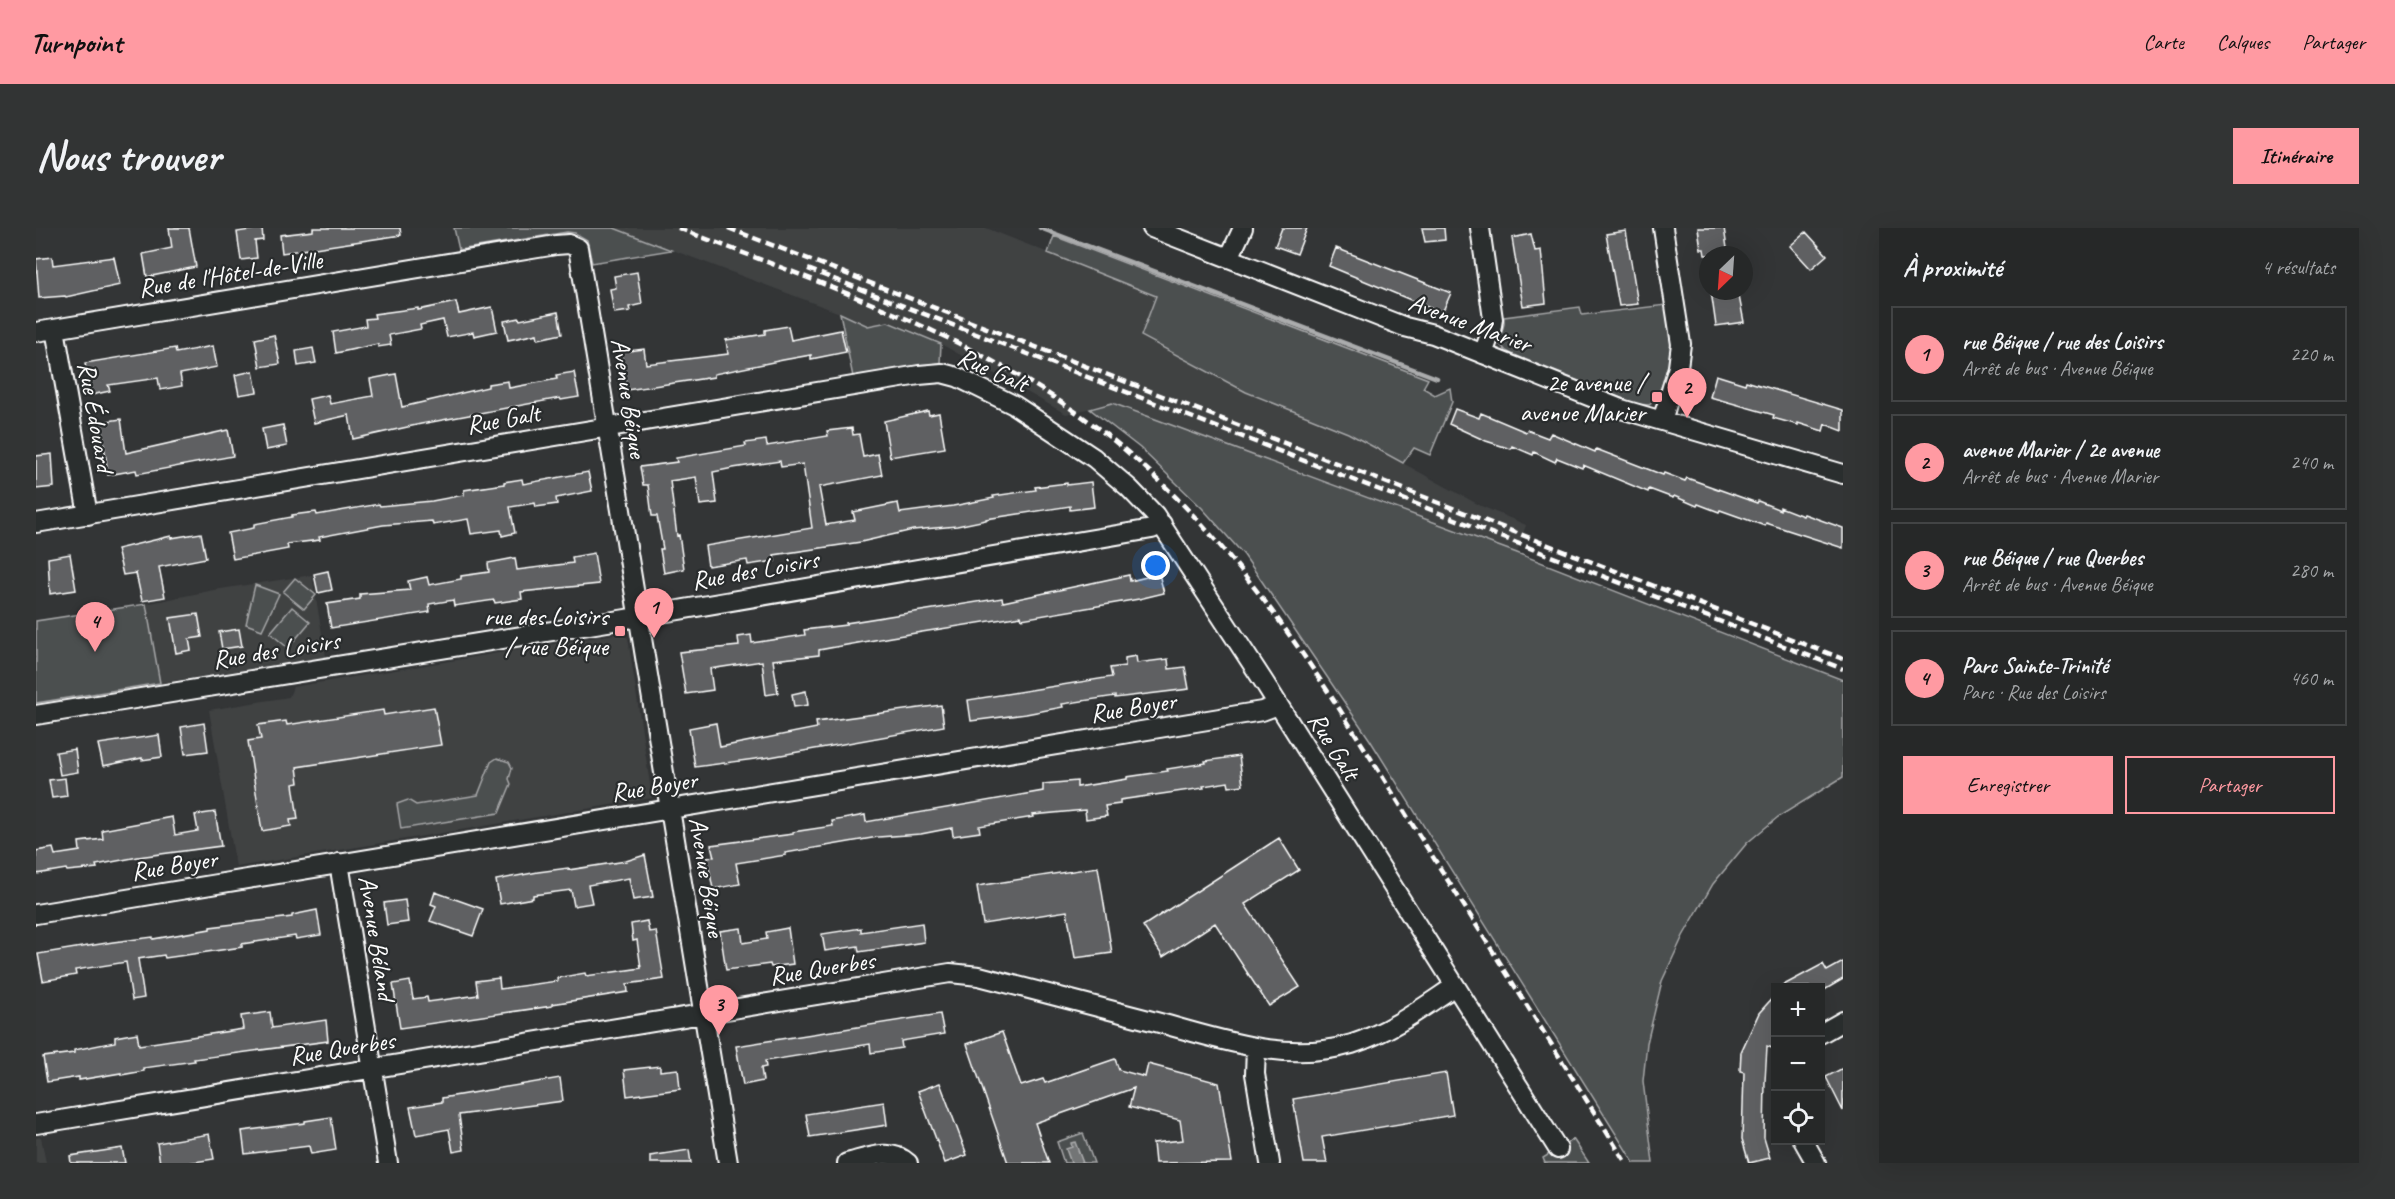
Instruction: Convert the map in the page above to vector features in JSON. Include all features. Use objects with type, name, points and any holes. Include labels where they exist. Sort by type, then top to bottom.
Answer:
[{"type":"street","name":"Avenue Marier","points":[[1152,228],[1613,405],[1843,474]]},
{"type":"street","points":[[1229,258],[1243,228]]},
{"type":"street","points":[[1479,228],[1493,319],[1483,354]]},
{"type":"street","points":[[1662,421],[1681,350],[1663,228]]},
{"type":"street","name":"Rue de l'Hôtel-de-Ville","points":[[36,332],[556,245],[575,246]]},
{"type":"street","name":"Avenue Béique","points":[[575,246],[580,257],[728,1163]]},
{"type":"street","name":"Rue Édouard","points":[[55,329],[88,515]]},
{"type":"street","name":"Rue Galt","points":[[36,523],[942,373],[967,381],[1014,405],[1086,452],[1138,497],[1162,524],[1558,1149]]},
{"type":"street","name":"Rue des Loisirs","points":[[36,714],[638,616],[1152,529],[1162,524]]},
{"type":"street","name":"Rue Boyer","points":[[36,914],[1262,711],[1278,705]]},
{"type":"street","name":"Avenue Béland","points":[[339,863],[388,1163]]},
{"type":"street","name":"Rue Querbes","points":[[36,1124],[940,974],[959,973],[1029,988],[1256,1048],[1300,1052],[1352,1044],[1388,1029],[1455,986]]},
{"type":"street","points":[[1825,1032],[1843,1021]]},
{"type":"street","points":[[1256,1048],[1255,1074],[1270,1163]]},
{"type":"street","points":[[1806,1145],[1816,1163]]},
{"type":"street","points":[[847,1163],[889,1154],[898,1156],[908,1163]]},
{"type":"shaded area","points":[[454,228],[614,228],[671,250],[592,263],[587,240],[575,233],[567,232],[459,250]]},
{"type":"shaded area","points":[[614,228],[986,228],[1157,296],[1141,337],[1246,392],[1348,433],[1481,506],[1526,525],[1517,553],[1112,403],[1066,414],[941,344],[889,322],[868,326],[840,313]]},
{"type":"shaded area","points":[[1054,236],[1428,379],[1423,388],[1435,395],[1450,388],[1452,402],[1430,455],[1414,448],[1403,463],[1348,433],[1246,392],[1141,336],[1156,296],[1048,253]]},
{"type":"shaded area","points":[[1666,305],[1671,354],[1661,388],[1649,405],[1636,404],[1512,354],[1499,343],[1504,317],[1580,307],[1582,315]]},
{"type":"shaded area","points":[[840,313],[868,326],[888,322],[941,344],[940,363],[853,377]]},
{"type":"shaded area","points":[[1112,403],[1517,553],[1843,680],[1843,777],[1778,817],[1747,843],[1713,884],[1683,936],[1662,981],[1647,1043],[1643,1081],[1653,1163],[1634,1163],[1370,740],[1244,555],[1202,508],[1140,448],[1090,409]]},
{"type":"shaded area","points":[[312,575],[326,657],[160,683],[146,604],[214,590]]},
{"type":"shaded area","points":[[295,578],[316,595],[304,609],[283,592]]},
{"type":"shaded area","points":[[255,585],[279,594],[262,630],[246,624]]},
{"type":"shaded area","points":[[146,604],[160,683],[36,703],[36,621]]},
{"type":"shaded area","points":[[292,607],[310,622],[288,648],[270,633]]},
{"type":"shaded area","points":[[621,633],[628,638],[652,798],[236,867],[209,710],[289,697],[293,687]]},
{"type":"shaded area","points":[[497,758],[509,762],[512,768],[509,779],[511,784],[499,813],[401,829],[397,804],[408,800],[416,805],[478,795],[491,762]]},
{"type":"shaded area","points":[[1083,1133],[1094,1163],[1064,1163],[1057,1142]]},
{"type":"shaded area","points":[[41,1137],[46,1163],[36,1163],[36,1138]]},
{"type":"shaded area","points":[[1573,1139],[1589,1163],[1545,1163],[1543,1158]]},
{"type":"shaded area","points":[[1075,1142],[1083,1163],[1071,1163],[1066,1149],[1072,1147],[1071,1143]]},
{"type":"building","points":[[169,228],[189,228],[196,267],[147,277],[143,254],[172,248]]},
{"type":"building","points":[[262,228],[263,240],[255,241],[257,258],[241,260],[237,232]]},
{"type":"building","points":[[313,228],[400,228],[401,235],[282,253],[280,235],[313,231]]},
{"type":"building","points":[[1282,228],[1307,228],[1297,254],[1275,246]]},
{"type":"building","points":[[1422,228],[1444,228],[1445,240],[1425,242]]},
{"type":"building","points":[[1698,228],[1724,228],[1727,246],[1701,246]]},
{"type":"building","points":[[1626,231],[1638,304],[1619,306],[1606,234]]},
{"type":"building","points":[[1806,232],[1827,255],[1811,269],[1790,246]]},
{"type":"building","points":[[1531,234],[1535,251],[1541,250],[1546,303],[1523,306],[1512,238]]},
{"type":"building","points":[[1336,248],[1451,293],[1442,313],[1329,266]]},
{"type":"building","points":[[52,257],[53,265],[114,257],[120,285],[66,297],[39,298],[36,259]]},
{"type":"building","points":[[637,272],[642,304],[629,307],[630,311],[614,313],[610,289],[616,288],[614,276]]},
{"type":"building","points":[[1712,300],[1740,300],[1744,322],[1716,326]]},
{"type":"building","points":[[456,302],[459,314],[492,307],[497,331],[474,336],[473,332],[447,337],[443,320],[420,325],[421,329],[389,335],[391,345],[378,347],[378,344],[336,353],[333,332],[366,326],[365,319],[375,318],[374,314],[418,308],[418,310]]},
{"type":"building","points":[[558,312],[562,334],[538,339],[537,334],[508,340],[504,321]]},
{"type":"building","points":[[788,326],[791,340],[841,330],[846,352],[811,359],[811,355],[714,374],[714,377],[627,390],[621,352],[644,349],[646,364],[728,354],[726,340],[765,334],[765,330]]},
{"type":"building","points":[[274,335],[280,364],[260,367],[255,339]]},
{"type":"building","points":[[213,346],[217,367],[180,374],[182,386],[160,390],[158,378],[108,385],[110,391],[91,395],[85,363],[175,348],[176,353]]},
{"type":"building","points":[[313,348],[316,363],[298,366],[296,351]]},
{"type":"building","points":[[253,371],[257,392],[239,395],[235,375]]},
{"type":"building","points":[[574,372],[579,397],[561,400],[560,398],[353,439],[349,415],[314,423],[309,399],[328,395],[330,404],[373,396],[370,379],[396,374],[402,407],[488,387],[488,384],[508,381],[509,388],[557,379],[556,375]]},
{"type":"building","points":[[1716,375],[1745,384],[1746,381],[1843,410],[1843,431],[1825,424],[1823,431],[1798,423],[1798,425],[1773,418],[1774,415],[1710,397]]},
{"type":"building","points":[[1455,409],[1479,418],[1481,413],[1526,432],[1527,430],[1548,438],[1551,433],[1595,452],[1596,449],[1663,475],[1664,473],[1685,481],[1687,478],[1757,503],[1758,501],[1780,510],[1780,507],[1803,516],[1804,514],[1843,528],[1843,548],[1766,523],[1765,526],[1720,510],[1719,512],[1698,504],[1697,506],[1674,496],[1673,498],[1649,489],[1648,492],[1583,465],[1582,468],[1557,458],[1555,462],[1534,452],[1533,455],[1512,446],[1511,449],[1486,441],[1449,424]]},
{"type":"building","points":[[928,411],[929,415],[939,413],[945,448],[890,457],[884,421]]},
{"type":"building","points":[[121,419],[126,453],[228,430],[233,456],[137,474],[136,470],[108,475],[101,422]]},
{"type":"building","points":[[283,425],[287,446],[266,450],[262,429]]},
{"type":"building","points":[[852,428],[853,435],[859,434],[863,457],[878,454],[882,475],[819,487],[826,525],[855,520],[853,512],[898,503],[900,513],[953,506],[994,498],[993,496],[1036,490],[1035,487],[1067,483],[1067,485],[1091,482],[1094,507],[1070,510],[1070,506],[986,519],[957,526],[913,530],[861,542],[774,555],[775,561],[748,565],[747,560],[708,566],[705,546],[812,528],[803,464],[781,467],[780,461],[733,468],[713,472],[717,503],[700,505],[696,477],[670,481],[684,569],[664,573],[660,549],[663,549],[657,516],[652,516],[648,485],[643,485],[640,467],[677,462],[676,458],[746,446],[745,443],[766,440],[767,446],[828,436],[827,431]]},
{"type":"building","points":[[52,454],[54,487],[36,489],[36,456]]},
{"type":"building","points":[[588,472],[592,491],[556,498],[557,504],[536,507],[535,503],[510,507],[515,533],[502,536],[501,530],[471,534],[468,519],[433,525],[432,521],[383,525],[319,537],[320,540],[287,544],[288,549],[233,559],[228,533],[254,528],[254,524],[292,517],[292,515],[316,512],[317,515],[379,504],[380,506],[432,501],[464,495],[464,490],[504,484],[504,482],[522,479],[523,484]]},
{"type":"building","points":[[201,533],[206,558],[159,567],[165,597],[142,601],[136,573],[123,575],[117,549],[171,536],[171,538]]},
{"type":"building","points":[[594,553],[599,584],[521,592],[522,599],[495,603],[494,600],[454,606],[453,600],[429,604],[430,612],[331,628],[327,604],[360,599],[360,594],[410,590],[408,581],[427,577],[429,585],[461,579],[461,576],[489,572],[488,563],[515,558],[517,570],[573,563],[572,557]]},
{"type":"building","points":[[70,554],[76,590],[50,594],[48,558]]},
{"type":"building","points":[[328,571],[332,590],[318,593],[314,574]]},
{"type":"building","points":[[1159,574],[1164,593],[1139,599],[1022,619],[1021,616],[891,637],[819,650],[819,655],[773,660],[778,693],[766,695],[762,661],[710,669],[713,690],[686,694],[679,652],[739,646],[738,637],[751,635],[752,643],[805,635],[804,630],[1002,598],[1003,602],[1129,575],[1130,581]]},
{"type":"building","points":[[198,614],[202,637],[189,639],[191,650],[176,653],[170,618]]},
{"type":"building","points":[[239,629],[242,646],[222,649],[219,632]]},
{"type":"building","points":[[1136,656],[1137,663],[1168,659],[1169,669],[1185,667],[1189,689],[1115,698],[1115,696],[1062,704],[1063,707],[1026,714],[971,721],[968,700],[1112,677],[1110,668],[1125,666],[1125,658]]},
{"type":"building","points":[[806,691],[808,705],[794,707],[792,694]]},
{"type":"building","points":[[941,705],[944,726],[770,757],[695,767],[689,728],[716,723],[720,747],[817,728],[816,722]]},
{"type":"building","points":[[434,707],[441,745],[297,767],[299,783],[293,784],[298,819],[290,820],[291,826],[262,831],[248,741],[261,739],[258,725],[286,721],[287,725],[383,710],[384,715]]},
{"type":"building","points":[[204,723],[208,751],[185,754],[181,727]]},
{"type":"building","points":[[159,735],[162,757],[142,760],[142,758],[103,766],[98,744]]},
{"type":"building","points":[[75,749],[78,772],[60,775],[56,752]]},
{"type":"building","points":[[1239,756],[1243,785],[1229,787],[1228,782],[1203,786],[1204,788],[1120,800],[1120,804],[1105,806],[1107,816],[1086,819],[1085,810],[1033,815],[1034,817],[979,826],[980,832],[953,836],[952,828],[921,834],[878,837],[785,853],[786,855],[736,863],[740,884],[713,889],[707,858],[714,857],[711,845],[793,834],[793,832],[833,826],[832,821],[865,815],[866,822],[1043,791],[1043,784],[1077,781],[1077,787]]},
{"type":"building","points":[[65,778],[67,796],[52,798],[49,780]]},
{"type":"building","points":[[215,812],[221,846],[138,857],[96,865],[97,868],[67,871],[66,869],[36,874],[36,851],[53,848],[55,855],[80,851],[79,842],[103,839],[102,830],[172,817],[175,835],[198,831],[195,815]]},
{"type":"building","points":[[1279,838],[1299,870],[1245,904],[1300,987],[1269,1006],[1215,923],[1163,957],[1143,926]]},
{"type":"building","points":[[645,855],[653,897],[633,900],[629,878],[588,885],[592,903],[574,906],[571,890],[533,895],[533,898],[500,904],[496,880],[538,872],[626,861]]},
{"type":"building","points":[[1098,867],[1112,953],[1075,958],[1067,911],[983,924],[977,886]]},
{"type":"building","points":[[435,892],[483,909],[473,936],[430,921],[436,906],[431,904]]},
{"type":"building","points":[[405,900],[408,922],[387,925],[384,903]]},
{"type":"building","points":[[317,910],[321,935],[296,939],[295,936],[242,944],[242,947],[165,958],[164,955],[138,959],[144,998],[132,1000],[126,962],[75,970],[76,975],[43,981],[38,954],[113,942],[153,937],[153,939],[210,929],[210,927],[292,917],[292,915]]},
{"type":"building","points":[[647,921],[649,932],[656,931],[664,979],[627,984],[628,992],[552,1004],[552,1006],[400,1028],[393,984],[410,981],[413,999],[427,997],[428,1002],[478,995],[476,981],[499,978],[500,989],[558,981],[557,978],[585,973],[586,976],[641,968],[637,940],[633,941],[631,924]]},
{"type":"building","points":[[922,923],[924,942],[859,952],[858,946],[825,951],[822,934],[861,928],[861,932]]},
{"type":"building","points":[[741,928],[743,943],[767,939],[766,932],[788,928],[793,964],[771,967],[770,964],[726,970],[720,931]]},
{"type":"building","points":[[1843,962],[1843,979],[1825,990],[1825,983],[1787,983],[1823,964],[1827,971]]},
{"type":"building","points":[[1771,1000],[1771,1048],[1767,1046],[1764,1138],[1770,1158],[1749,1163],[1742,1139],[1744,1072],[1740,1071],[1741,1052],[1759,1013]]},
{"type":"building","points":[[270,1012],[272,1028],[326,1020],[328,1041],[194,1059],[195,1061],[143,1068],[144,1071],[121,1075],[121,1073],[79,1080],[79,1077],[47,1082],[43,1057],[74,1053],[74,1050],[115,1042],[115,1037],[137,1033],[139,1045],[243,1029],[241,1016]]},
{"type":"building","points":[[940,1014],[944,1034],[901,1041],[902,1048],[871,1053],[870,1044],[765,1061],[766,1067],[761,1068],[763,1081],[743,1085],[736,1046]]},
{"type":"building","points":[[1002,1032],[1021,1086],[1043,1079],[1045,1083],[1115,1059],[1119,1070],[1145,1077],[1148,1064],[1219,1083],[1232,1162],[1155,1163],[1153,1143],[1183,1140],[1180,1120],[1129,1107],[1134,1088],[1035,1123],[1049,1163],[1008,1163],[967,1044]]},
{"type":"building","points":[[660,1066],[660,1071],[678,1069],[680,1089],[627,1096],[624,1070]]},
{"type":"building","points":[[1843,1068],[1843,1111],[1826,1077]]},
{"type":"building","points":[[1446,1073],[1453,1115],[1322,1137],[1327,1163],[1304,1163],[1293,1099]]},
{"type":"building","points":[[560,1078],[563,1101],[459,1115],[464,1150],[453,1152],[449,1129],[416,1135],[410,1107],[442,1102],[442,1098]]},
{"type":"building","points":[[940,1083],[967,1155],[945,1163],[918,1091]]},
{"type":"building","points":[[884,1102],[887,1125],[810,1137],[806,1114]]},
{"type":"building","points":[[331,1117],[336,1150],[311,1154],[309,1146],[245,1154],[242,1131],[305,1123],[305,1121]]},
{"type":"building","points":[[209,1134],[214,1159],[188,1163],[160,1163],[157,1143]]},
{"type":"building","points":[[122,1148],[125,1163],[71,1163],[70,1156]]},
{"type":"building","points":[[689,1150],[691,1163],[650,1163],[650,1156]]},
{"type":"waterway","points":[[1040,228],[1437,378]]},
{"type":"railway","points":[[678,228],[877,306],[1022,377],[1067,406],[1122,447],[1172,493],[1218,543],[1261,596],[1301,652],[1376,766],[1626,1163]]},
{"type":"railway","points":[[728,228],[1843,659]]},
{"type":"railway","points":[[808,269],[1843,669]]},
{"type":"place","name":"2e avenue / avenue Marier","points":[[1657,397]]},
{"type":"place","name":"avenue Marier / 2e avenue","points":[[1687,418]]},
{"type":"place","name":"rue des Loisirs / rue Béique","points":[[620,631]]},
{"type":"place","name":"rue Béique / rue des Loisirs","points":[[654,638]]},
{"type":"place","name":"Parc Sainte-Trinité","points":[[95,652]]},
{"type":"place","name":"rue Béique / rue Querbes","points":[[719,1035]]}]
